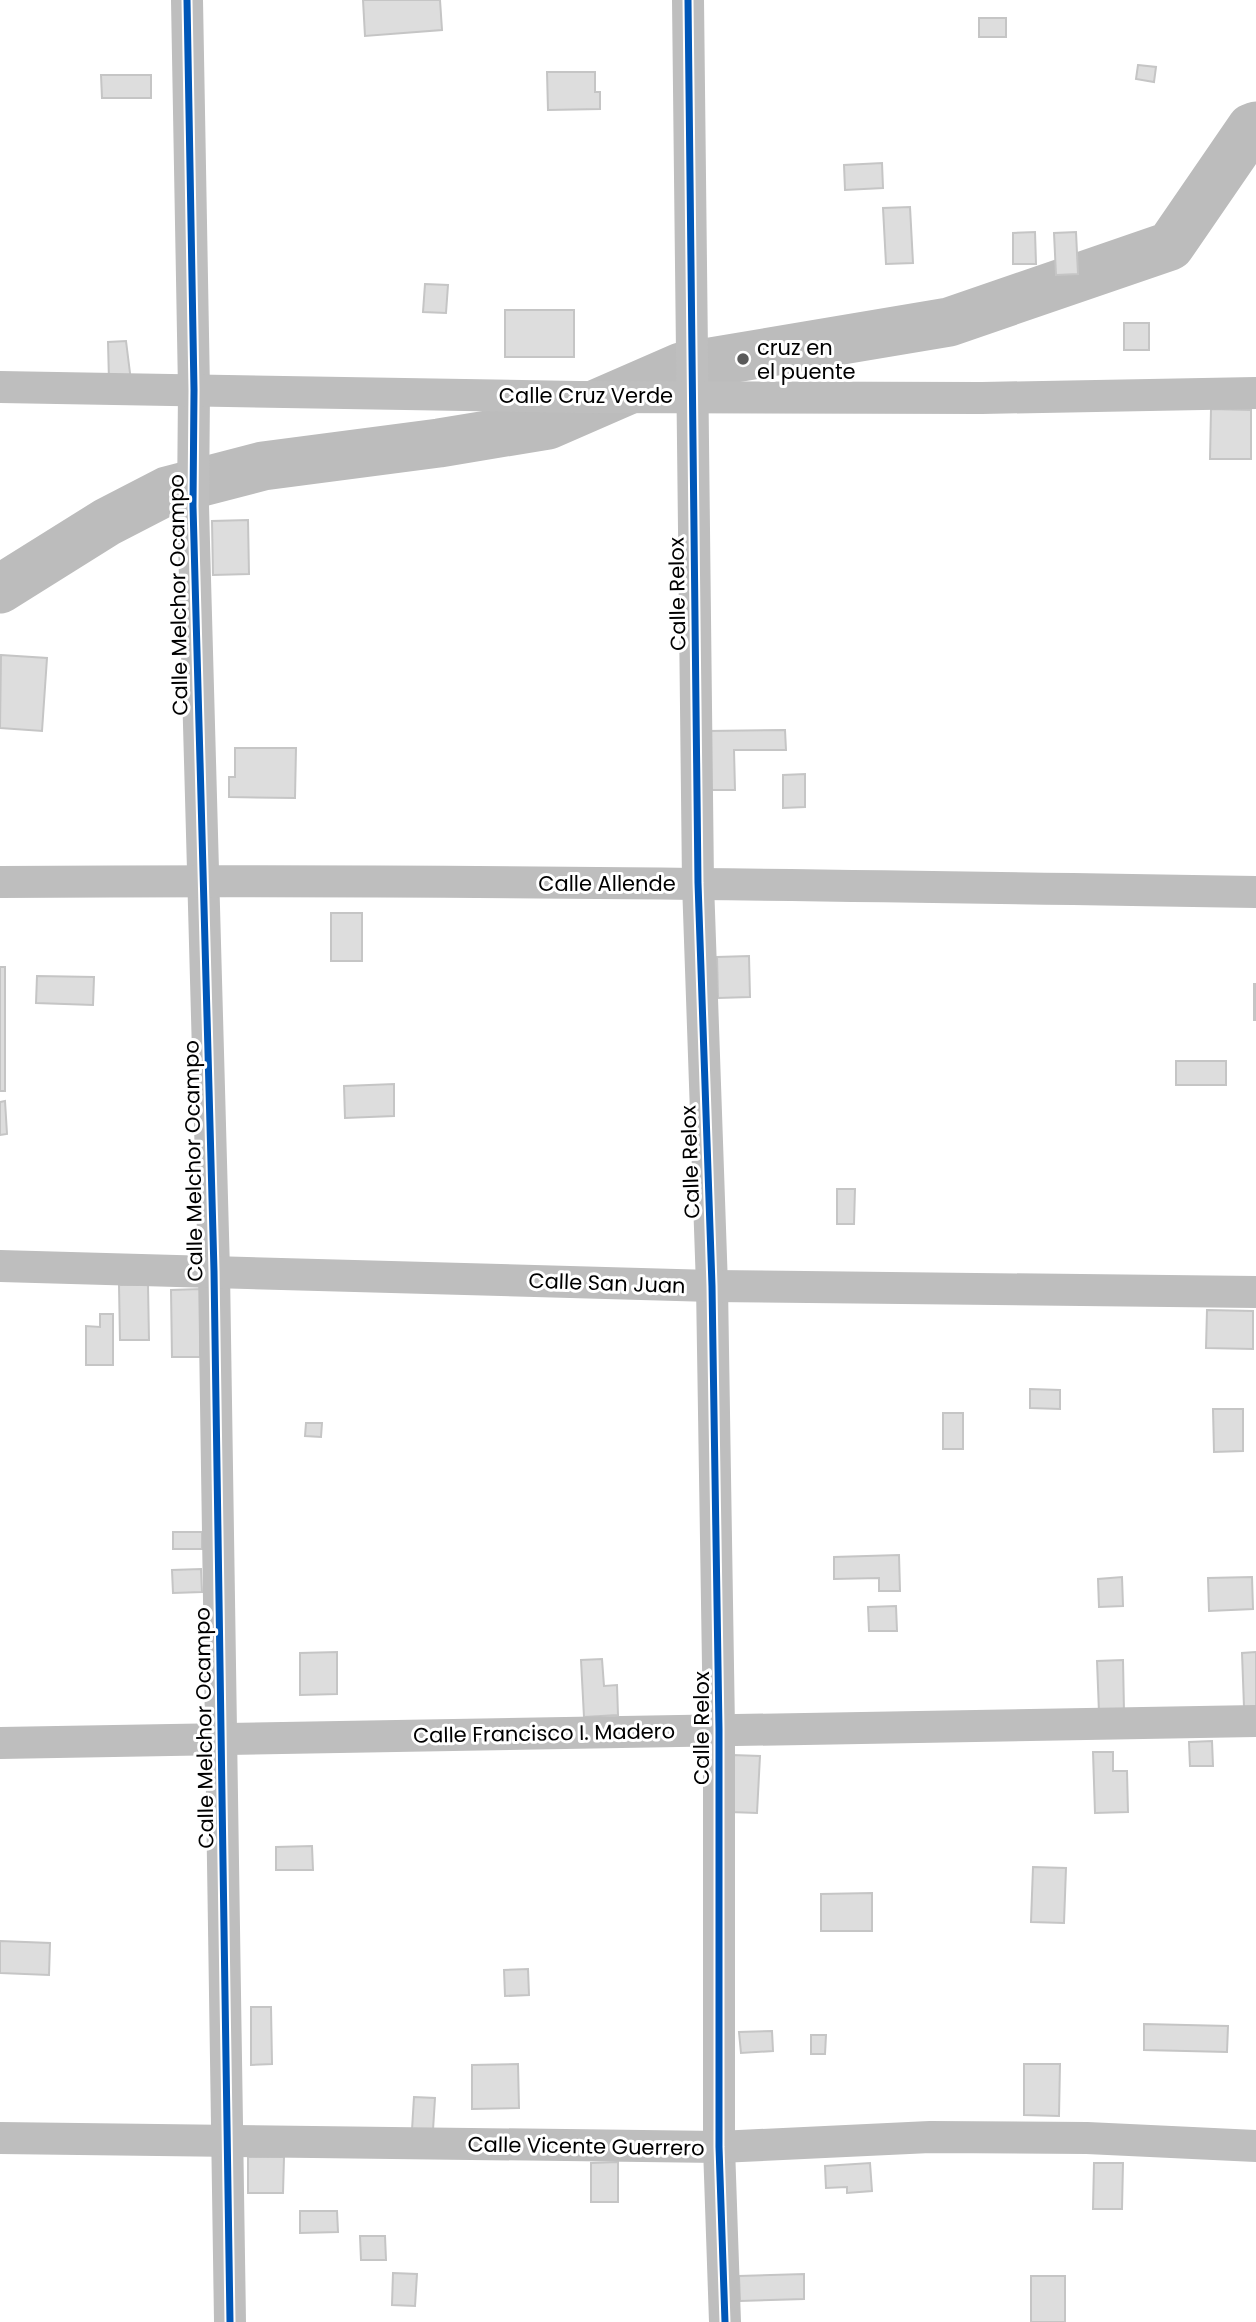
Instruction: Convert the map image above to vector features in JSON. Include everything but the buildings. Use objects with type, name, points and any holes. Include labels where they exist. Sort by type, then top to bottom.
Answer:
[{"type":"street","name":"Calle Melchor Ocampo","points":[[187,0],[194,390],[193,506],[214,1271],[230,2322]]},
{"type":"street","name":"Calle Relox","points":[[688,0],[698,883],[712,1286],[719,1729],[719,2147],[725,2322]]},
{"type":"street","name":"Calle Cruz Verde","points":[[0,387],[579,397],[656,396],[692,382],[982,398],[1256,393]]},
{"type":"street","name":"Calle Allende","points":[[0,882],[698,883],[1256,892]]},
{"type":"street","name":"Calle San Juan","points":[[0,1266],[712,1286],[1256,1292]]},
{"type":"street","name":"Calle Francisco I. Madero","points":[[0,1743],[1256,1721]]},
{"type":"street","name":"Calle Vicente Guerrero","points":[[0,2138],[719,2147],[930,2137],[1087,2138],[1256,2146]]},
{"type":"waterway","points":[[0,589],[107,522],[167,491],[263,466],[439,443],[548,425],[681,367],[949,322],[1170,246],[1251,128],[1256,126]]},
{"type":"cycle path","points":[[187,0],[194,390],[193,506],[214,1271],[230,2322]]},
{"type":"cycle path","points":[[688,0],[698,883],[712,1286],[719,1729],[719,2147],[725,2322]]},
{"type":"place","name":"cruz en el puente","points":[[743,359]]}]
